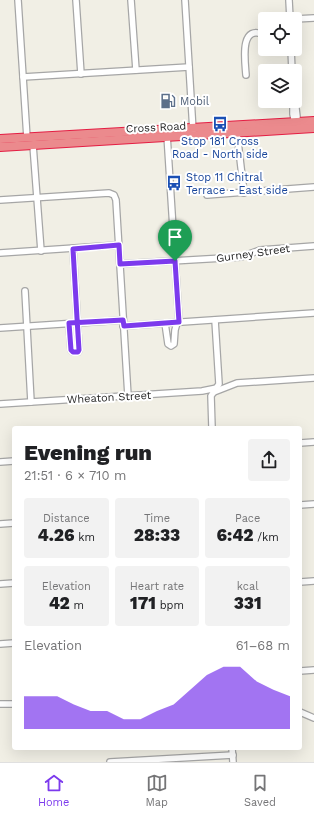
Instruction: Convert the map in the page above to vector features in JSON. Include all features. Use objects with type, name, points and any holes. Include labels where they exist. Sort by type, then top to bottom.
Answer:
[{"type":"highway","name":"Cross Road","points":[[193,132],[237,133],[295,126],[314,121]]},
{"type":"highway","name":"Cross Road","points":[[0,139],[68,139],[295,126],[314,128]]},
{"type":"highway","name":"Cross Road","points":[[0,147],[33,145],[68,139]]},
{"type":"street","points":[[18,0],[27,138]]},
{"type":"street","points":[[76,0],[80,74]]},
{"type":"street","points":[[131,0],[136,70]]},
{"type":"street","points":[[185,0],[193,132]]},
{"type":"street","points":[[289,0],[290,12]]},
{"type":"street","points":[[302,19],[314,18]]},
{"type":"street","points":[[246,76],[244,54],[247,38],[249,35],[254,33],[258,34]]},
{"type":"street","points":[[23,78],[189,67]]},
{"type":"street","points":[[293,108],[295,126]]},
{"type":"street","points":[[237,133],[244,193]]},
{"type":"street","points":[[165,323],[166,339],[168,344],[171,346],[174,344],[175,330],[178,322],[167,134]]},
{"type":"street","points":[[33,145],[41,251]]},
{"type":"street","points":[[207,195],[314,187]]},
{"type":"street","points":[[0,200],[109,193],[114,195],[119,245],[128,396]]},
{"type":"street","points":[[0,253],[119,245]]},
{"type":"street","name":"Gurney Street","points":[[120,264],[241,257],[260,250],[314,246]]},
{"type":"street","points":[[69,323],[71,350],[73,352],[78,352],[73,249]]},
{"type":"street","points":[[25,291],[31,402]]},
{"type":"street","points":[[0,328],[69,323],[165,323],[314,313]]},
{"type":"street","points":[[212,426],[211,398],[212,393],[217,388],[218,384],[215,320]]},
{"type":"street","points":[[212,393],[237,383],[314,378]]},
{"type":"street","name":"Wheaton Street","points":[[0,404],[202,391],[217,388]]},
{"type":"street","points":[[302,443],[314,442]]},
{"type":"street","points":[[0,462],[12,461]]},
{"type":"street","points":[[302,505],[314,504]]},
{"type":"street","points":[[0,524],[12,523]]},
{"type":"street","points":[[302,582],[314,581]]},
{"type":"street","points":[[0,584],[12,583]]},
{"type":"street","points":[[0,644],[12,643]]},
{"type":"street","points":[[302,671],[314,670]]},
{"type":"street","points":[[0,704],[12,704]]},
{"type":"street","points":[[302,713],[314,718]]},
{"type":"street","points":[[232,750],[233,762]]},
{"type":"street","points":[[110,762],[233,755]]},
{"type":"place","name":"Mobil","points":[[168,101]]},
{"type":"place","name":"Stop 181 Cross Road - North side","points":[[220,124]]},
{"type":"place","name":"Stop 11 Chitral Terrace - East side","points":[[174,183]]},
{"type":"route","points":[[175,261],[120,264],[119,245],[73,249],[77,323],[79,350],[78,352],[73,352],[71,350],[69,323],[77,323],[123,320],[124,326],[179,322],[175,261]]}]
